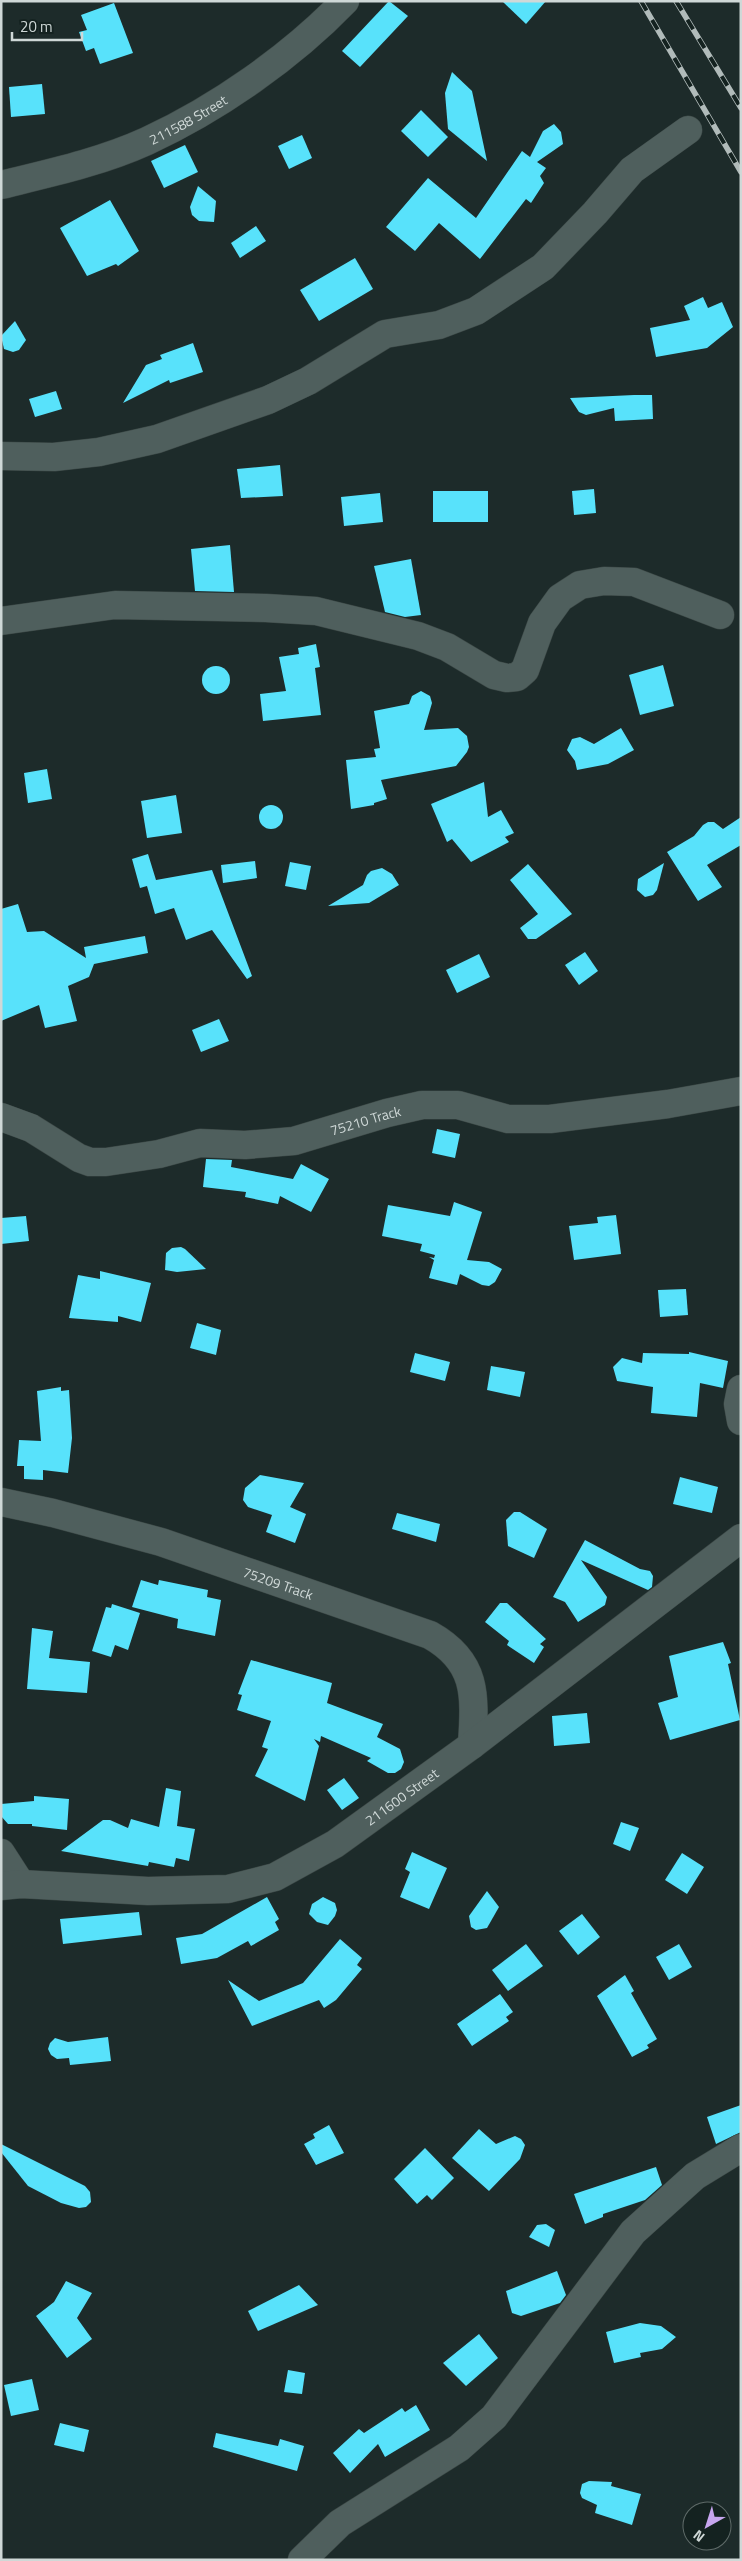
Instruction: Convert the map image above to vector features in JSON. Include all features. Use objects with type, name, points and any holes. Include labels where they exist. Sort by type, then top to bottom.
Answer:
[{"type":"street","name":"211588 Street","points":[[1,185],[88,162],[146,141],[202,110],[278,62],[345,1]]},
{"type":"street","points":[[1,456],[54,457],[99,452],[157,439],[268,400],[308,381],[385,334],[439,325],[476,311],[543,267],[595,213],[632,170],[688,130]]},
{"type":"street","points":[[1,621],[115,605],[266,608],[316,611],[418,636],[447,648],[494,675],[507,678],[516,676],[525,670],[542,623],[560,598],[580,585],[604,581],[634,582],[720,615]]},
{"type":"street","name":"75210 Track","points":[[1,1117],[31,1128],[79,1158],[90,1162],[106,1162],[159,1154],[200,1143],[245,1145],[294,1141],[422,1105],[458,1105],[508,1119],[550,1119],[668,1104],[741,1091]]},
{"type":"street","points":[[741,1389],[738,1404],[741,1421]]},
{"type":"street","name":"75209 Track","points":[[1,1502],[53,1513],[161,1542],[430,1635],[445,1643],[465,1665],[470,1680],[472,1699],[472,1745]]},
{"type":"street","name":"211600 Street","points":[[11,1885],[148,1891],[228,1889],[275,1877],[335,1844],[472,1745],[741,1538]]},
{"type":"street","points":[[1,1853],[11,1885]]},
{"type":"street","points":[[302,2560],[340,2523],[459,2448],[494,2417],[633,2232],[695,2176],[741,2148]]},
{"type":"building","points":[[389,1],[408,16],[360,67],[342,51]]},
{"type":"building","points":[[502,1],[546,1],[526,24]]},
{"type":"building","points":[[114,3],[133,53],[100,64],[94,48],[86,51],[79,32],[87,30],[81,15]]},
{"type":"building","points":[[452,72],[472,91],[487,161],[448,129],[445,93]]},
{"type":"building","points":[[42,84],[45,114],[11,117],[9,87]]},
{"type":"building","points":[[421,110],[448,137],[428,157],[401,131]]},
{"type":"building","points":[[554,124],[561,132],[563,144],[537,162],[546,168],[540,176],[544,183],[531,203],[526,199],[480,259],[439,223],[415,251],[386,227],[428,178],[476,218],[522,151],[530,157],[543,131]]},
{"type":"building","points":[[302,135],[312,158],[289,169],[278,146]]},
{"type":"building","points":[[185,145],[198,172],[164,188],[151,161]]},
{"type":"building","points":[[198,186],[216,201],[214,222],[199,221],[192,215],[190,207]]},
{"type":"building","points":[[110,200],[139,251],[118,266],[116,264],[87,276],[60,228]]},
{"type":"building","points":[[256,226],[266,241],[240,258],[231,243]]},
{"type":"building","points":[[355,258],[373,289],[319,321],[300,290]]},
{"type":"building","points":[[703,297],[708,308],[722,302],[733,327],[707,348],[656,357],[650,328],[690,320],[684,306]]},
{"type":"building","points":[[15,321],[26,340],[19,350],[13,352],[4,349],[1,336]]},
{"type":"building","points":[[193,343],[203,372],[170,383],[169,380],[123,403],[146,365],[162,359],[160,355]]},
{"type":"building","points":[[56,391],[62,409],[35,417],[29,399]]},
{"type":"building","points":[[652,395],[653,419],[615,421],[614,408],[586,415],[579,412],[570,398]]},
{"type":"building","points":[[280,465],[283,496],[241,498],[237,469]]},
{"type":"building","points":[[594,489],[596,513],[574,515],[572,491]]},
{"type":"building","points":[[433,491],[488,491],[488,522],[433,522]]},
{"type":"building","points":[[380,493],[383,522],[344,526],[341,497]]},
{"type":"building","points":[[230,545],[234,592],[195,591],[191,549]]},
{"type":"building","points":[[411,559],[421,615],[405,617],[385,612],[374,566]]},
{"type":"building","points":[[316,644],[320,667],[315,668],[321,715],[263,721],[260,694],[286,691],[279,657],[299,654],[298,648]]},
{"type":"building","points":[[663,665],[674,706],[640,715],[629,675]]},
{"type":"building","points":[[216,666],[226,670],[230,680],[226,690],[216,694],[206,690],[202,680],[206,670]]},
{"type":"building","points":[[421,691],[430,696],[432,703],[424,730],[458,728],[467,736],[469,747],[467,752],[456,766],[381,780],[387,799],[374,803],[374,805],[351,809],[346,760],[376,757],[374,749],[380,748],[374,711],[409,704],[412,696]]},
{"type":"building","points":[[621,728],[634,750],[608,764],[577,770],[575,761],[567,750],[572,739],[580,737],[594,744]]},
{"type":"building","points":[[47,769],[52,799],[28,803],[24,773]]},
{"type":"building","points":[[484,782],[488,817],[501,810],[514,833],[505,837],[509,842],[471,862],[452,839],[447,842],[431,804]]},
{"type":"building","points":[[176,795],[182,833],[147,838],[141,801]]},
{"type":"building","points":[[271,805],[280,808],[283,817],[280,826],[271,829],[262,826],[259,817],[262,808]]},
{"type":"building","points":[[741,817],[741,845],[707,865],[722,887],[698,901],[667,852],[694,836],[708,822],[714,822],[723,829]]},
{"type":"building","points":[[148,854],[156,880],[212,870],[252,976],[247,979],[212,930],[186,940],[174,908],[155,914],[147,886],[140,888],[132,859]]},
{"type":"building","points":[[255,861],[257,878],[223,883],[221,865]]},
{"type":"building","points":[[290,862],[311,866],[306,890],[285,886]]},
{"type":"building","points":[[664,863],[657,890],[653,895],[645,897],[637,890],[638,879]]},
{"type":"building","points":[[528,864],[572,914],[536,939],[528,939],[520,928],[538,914],[510,880]]},
{"type":"building","points":[[382,868],[392,874],[399,885],[369,903],[328,906],[363,885],[371,871]]},
{"type":"building","points":[[18,904],[27,932],[44,931],[86,958],[84,947],[145,936],[148,953],[94,964],[89,977],[68,986],[77,1021],[45,1028],[39,1005],[1,1021],[1,909]]},
{"type":"building","points":[[585,952],[598,971],[579,985],[565,965]]},
{"type":"building","points":[[479,954],[490,977],[457,993],[446,970]]},
{"type":"building","points":[[219,1019],[229,1041],[201,1052],[192,1030]]},
{"type":"building","points":[[437,1129],[460,1134],[455,1158],[432,1153]]},
{"type":"building","points":[[206,1159],[232,1160],[231,1167],[293,1179],[301,1164],[329,1179],[311,1212],[280,1196],[278,1204],[245,1197],[246,1192],[203,1187]]},
{"type":"building","points":[[454,1202],[482,1212],[467,1260],[489,1262],[502,1269],[495,1282],[489,1286],[482,1285],[460,1274],[457,1285],[429,1278],[434,1260],[429,1257],[434,1258],[435,1255],[420,1251],[422,1244],[382,1236],[388,1205],[450,1216]]},
{"type":"building","points":[[616,1215],[621,1254],[574,1260],[569,1226],[598,1223],[597,1217]]},
{"type":"building","points":[[26,1216],[29,1241],[1,1244],[1,1218]]},
{"type":"building","points":[[181,1247],[206,1269],[177,1272],[165,1270],[166,1253],[172,1248]]},
{"type":"building","points":[[100,1271],[151,1283],[141,1322],[118,1316],[118,1322],[69,1318],[78,1275],[100,1279]]},
{"type":"building","points":[[686,1289],[688,1315],[660,1317],[658,1290]]},
{"type":"building","points":[[197,1323],[221,1330],[216,1355],[190,1348]]},
{"type":"building","points":[[689,1352],[728,1361],[723,1388],[700,1383],[697,1417],[651,1413],[653,1387],[617,1381],[613,1367],[622,1358],[642,1363],[643,1353],[689,1354]]},
{"type":"building","points":[[415,1353],[450,1362],[445,1381],[410,1372]]},
{"type":"building","points":[[491,1366],[525,1372],[520,1397],[487,1390]]},
{"type":"building","points":[[61,1387],[61,1391],[69,1390],[72,1438],[68,1473],[43,1470],[43,1480],[24,1479],[24,1466],[17,1466],[19,1440],[41,1441],[37,1391]]},
{"type":"building","points":[[260,1475],[304,1483],[290,1507],[306,1514],[295,1543],[266,1532],[272,1515],[248,1507],[243,1500],[245,1488]]},
{"type":"building","points":[[680,1477],[718,1487],[712,1513],[673,1504]]},
{"type":"building","points":[[514,1512],[520,1512],[547,1529],[534,1558],[508,1546],[506,1520]]},
{"type":"building","points":[[397,1513],[440,1524],[436,1542],[392,1529]]},
{"type":"building","points":[[585,1540],[640,1569],[650,1571],[653,1576],[652,1587],[648,1590],[581,1560],[607,1597],[605,1605],[578,1622],[565,1602],[553,1597]]},
{"type":"building","points":[[141,1580],[158,1585],[159,1580],[208,1590],[207,1597],[221,1600],[215,1636],[177,1628],[178,1619],[132,1607]]},
{"type":"building","points":[[500,1603],[507,1603],[546,1639],[540,1644],[544,1647],[534,1663],[507,1645],[509,1641],[485,1622]]},
{"type":"building","points":[[112,1604],[140,1613],[128,1650],[115,1645],[111,1657],[92,1651],[106,1607],[111,1608]]},
{"type":"building","points":[[32,1628],[53,1631],[49,1658],[90,1662],[87,1693],[27,1689]]},
{"type":"building","points":[[723,1642],[731,1663],[728,1664],[740,1720],[670,1740],[658,1703],[678,1697],[669,1656]]},
{"type":"building","points":[[251,1660],[332,1683],[327,1703],[383,1724],[377,1737],[400,1749],[404,1762],[401,1769],[395,1773],[388,1773],[367,1761],[371,1758],[321,1736],[320,1742],[314,1739],[319,1746],[305,1801],[255,1776],[268,1749],[262,1747],[271,1721],[237,1710],[242,1695],[238,1694]]},
{"type":"building","points":[[587,1713],[590,1743],[554,1746],[552,1716]]},
{"type":"building","points":[[344,1778],[359,1798],[342,1810],[327,1790]]},
{"type":"building","points":[[166,1788],[181,1791],[177,1826],[195,1829],[189,1861],[176,1858],[174,1867],[149,1862],[148,1866],[61,1851],[103,1820],[110,1820],[128,1828],[131,1819],[159,1827]]},
{"type":"building","points":[[34,1796],[69,1799],[67,1830],[32,1826],[32,1824],[8,1824],[1,1816],[1,1804],[34,1801]]},
{"type":"building","points":[[621,1822],[639,1828],[630,1851],[613,1844]]},
{"type":"building","points":[[412,1852],[447,1868],[429,1909],[400,1897],[410,1872],[405,1869]]},
{"type":"building","points":[[682,1853],[704,1867],[687,1894],[665,1880]]},
{"type":"building","points":[[487,1891],[499,1907],[487,1928],[476,1930],[471,1927],[469,1916]]},
{"type":"building","points":[[267,1897],[279,1919],[275,1922],[279,1930],[251,1946],[248,1941],[217,1958],[181,1964],[176,1938],[202,1934]]},
{"type":"building","points":[[323,1897],[335,1903],[337,1910],[328,1925],[317,1922],[309,1914],[312,1904]]},
{"type":"building","points":[[139,1912],[142,1935],[63,1944],[60,1919]]},
{"type":"building","points":[[582,1914],[600,1937],[578,1955],[559,1931]]},
{"type":"building","points":[[340,1939],[362,1958],[357,1965],[362,1969],[336,2000],[324,2008],[319,2000],[252,2026],[228,1980],[259,2001],[303,1983]]},
{"type":"building","points":[[526,1944],[543,1966],[508,1991],[492,1970]]},
{"type":"building","points":[[679,1944],[692,1967],[669,1980],[656,1957]]},
{"type":"building","points":[[625,1975],[634,1991],[631,1993],[657,2039],[647,2045],[649,2048],[632,2057],[597,1996]]},
{"type":"building","points":[[500,1994],[513,2012],[506,2017],[509,2021],[472,2046],[457,2024]]},
{"type":"building","points":[[108,2037],[111,2061],[70,2065],[69,2058],[57,2059],[51,2055],[48,2049],[50,2043],[55,2038],[68,2042]]},
{"type":"building","points":[[741,2105],[741,2132],[716,2144],[707,2117]]},
{"type":"building","points":[[329,2125],[344,2153],[316,2165],[304,2144],[315,2138],[313,2134]]},
{"type":"building","points":[[479,2129],[496,2144],[515,2136],[521,2139],[525,2145],[520,2159],[489,2191],[452,2158]]},
{"type":"building","points":[[1,2144],[85,2186],[90,2192],[91,2202],[86,2207],[79,2208],[61,2203],[28,2186],[1,2152]]},
{"type":"building","points":[[425,2148],[454,2178],[432,2200],[427,2195],[417,2204],[394,2179]]},
{"type":"building","points":[[656,2167],[662,2185],[645,2200],[603,2214],[603,2217],[585,2224],[574,2194]]},
{"type":"building","points":[[546,2224],[555,2230],[549,2247],[529,2237],[537,2225]]},
{"type":"building","points":[[557,2271],[566,2295],[560,2303],[521,2316],[512,2313],[506,2291]]},
{"type":"building","points":[[66,2281],[92,2293],[77,2318],[92,2339],[67,2358],[36,2316],[54,2302]]},
{"type":"building","points":[[299,2285],[318,2305],[258,2331],[248,2311]]},
{"type":"building","points":[[640,2323],[661,2326],[676,2337],[662,2349],[640,2353],[641,2357],[614,2363],[606,2332]]},
{"type":"building","points":[[479,2334],[498,2358],[466,2386],[443,2363]]},
{"type":"building","points":[[288,2370],[305,2373],[302,2394],[284,2392]]},
{"type":"building","points":[[32,2379],[39,2410],[11,2416],[4,2385]]},
{"type":"building","points":[[416,2405],[430,2430],[385,2457],[378,2444],[350,2473],[333,2453],[359,2429],[364,2433],[402,2408],[405,2412]]},
{"type":"building","points":[[60,2423],[89,2430],[84,2452],[54,2445]]},
{"type":"building","points":[[216,2433],[278,2446],[280,2439],[304,2446],[297,2471],[213,2447]]},
{"type":"building","points":[[589,2481],[612,2482],[611,2486],[641,2494],[632,2525],[595,2513],[597,2505],[582,2498],[580,2493],[582,2484]]},
{"type":"railway","points":[[641,1],[741,172]]},
{"type":"railway","points":[[676,1],[741,108]]}]
